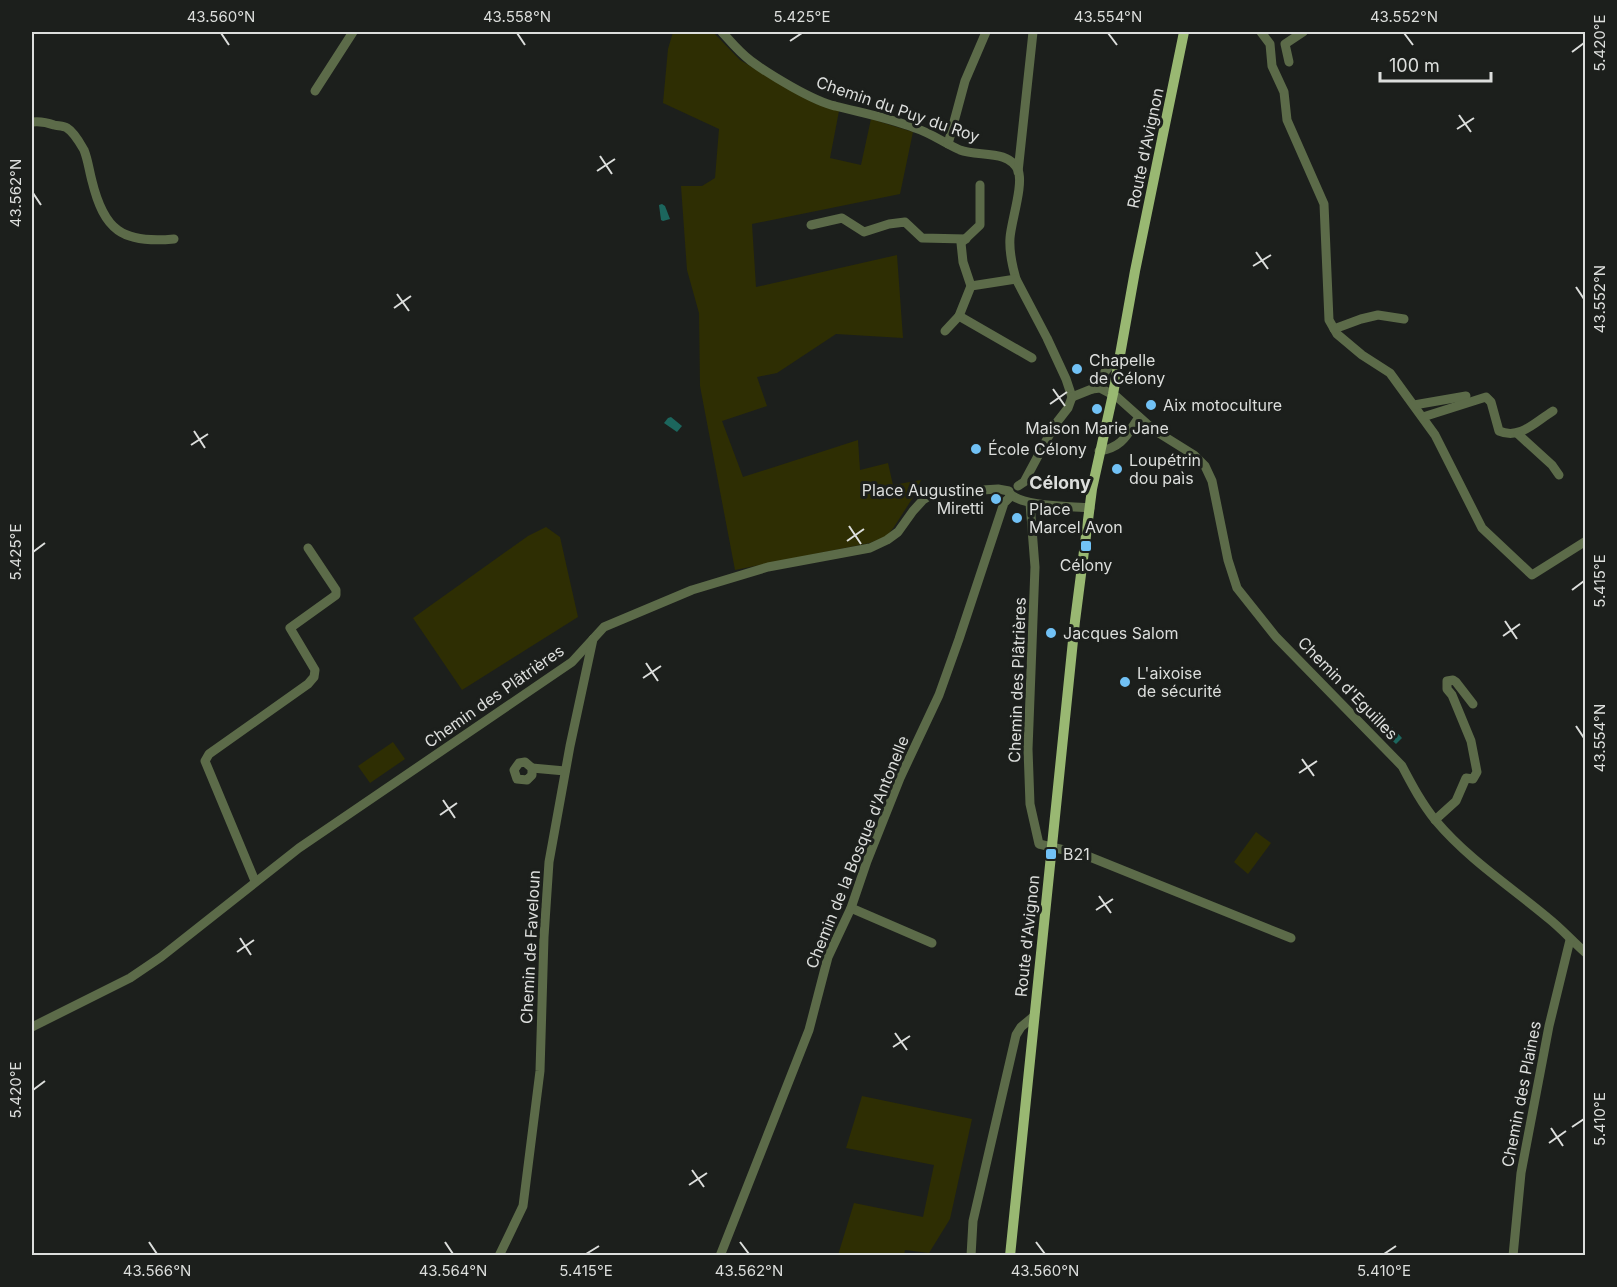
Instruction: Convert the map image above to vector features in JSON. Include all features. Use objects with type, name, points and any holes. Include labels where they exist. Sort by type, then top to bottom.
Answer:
[{"type":"main road","name":"Route d'Avignon","points":[[1010,1256],[1089,472],[1109,393],[1184,32]]},
{"type":"main road","name":"Route d'Avignon","points":[[1087,508],[1099,451],[1112,364],[1135,271]]},
{"type":"street","points":[[315,91],[353,32]]},
{"type":"street","name":"Chemin du Puy du Roy","points":[[722,32],[751,61],[816,100],[875,114],[917,128],[962,151],[1005,158],[1018,172]]},
{"type":"street","points":[[948,144],[965,81],[986,32]]},
{"type":"street","points":[[1033,32],[1017,197],[1010,236],[1011,264],[1016,279],[1057,360],[1071,398],[1068,408],[1054,426],[1027,476],[1014,492],[1030,503],[1087,508]]},
{"type":"street","points":[[1261,32],[1270,44],[1272,66],[1284,92],[1287,120],[1324,204],[1329,320],[1337,334],[1362,355],[1390,373],[1423,417],[1446,453],[1482,528],[1532,575],[1586,542]]},
{"type":"street","points":[[1289,62],[1285,44],[1303,32]]},
{"type":"street","points":[[32,122],[40,121],[68,128],[80,142],[88,159],[101,209],[105,218],[116,230],[131,237],[154,241],[174,239]]},
{"type":"street","points":[[945,331],[959,316],[971,286],[963,262],[961,243],[980,225],[980,185]]},
{"type":"street","points":[[812,225],[842,218],[864,232],[889,224],[905,222],[922,238],[966,239]]},
{"type":"street","points":[[971,286],[1016,279]]},
{"type":"street","points":[[1334,329],[1378,315],[1404,319]]},
{"type":"street","points":[[959,316],[1032,358]]},
{"type":"street","points":[[1092,389],[1112,364]]},
{"type":"street","points":[[1071,398],[1092,389],[1100,388],[1109,393]]},
{"type":"street","name":"Chemin d'Eguilles","points":[[1109,393],[1154,430],[1194,455],[1204,466],[1212,481],[1228,560],[1237,588],[1276,637],[1402,766],[1435,820],[1472,856],[1550,920],[1586,953]]},
{"type":"street","points":[[1414,405],[1466,396]]},
{"type":"street","points":[[1423,417],[1486,397],[1491,402],[1499,431],[1508,435],[1518,434],[1553,411]]},
{"type":"street","points":[[1099,451],[1113,449],[1126,437],[1139,417]]},
{"type":"street","points":[[1518,434],[1552,465],[1559,475]]},
{"type":"street","name":"Chemin des Plâtrières","points":[[32,1027],[130,978],[161,957],[255,881],[309,841],[572,662],[604,627],[692,590],[768,567],[870,548],[898,532],[923,500],[934,493],[998,489],[1014,492]]},
{"type":"street","name":"Chemin de la Bosque d'Antonelle","points":[[720,1256],[809,1030],[828,957],[850,908],[900,778],[939,695],[1004,503],[1014,492]]},
{"type":"street","name":"Chemin des Plâtrières","points":[[1030,503],[1035,567],[1028,749],[1030,804],[1039,844],[1052,845]]},
{"type":"street","points":[[255,881],[205,761],[209,754],[308,684],[314,677],[315,670],[290,628],[336,595],[336,590],[308,548]]},
{"type":"street","name":"Chemin de Faveloun","points":[[499,1256],[523,1206],[540,1071],[549,862],[593,639]]},
{"type":"street","points":[[1435,820],[1456,801],[1466,778],[1473,779],[1477,772],[1471,741],[1452,695],[1447,689],[1447,681],[1456,682],[1473,704]]},
{"type":"street","points":[[532,768],[566,771]]},
{"type":"street","points":[[1052,845],[1085,855],[1291,938]]},
{"type":"street","points":[[850,908],[932,943]]},
{"type":"street","name":"Chemin des Plaines","points":[[1513,1256],[1521,1173],[1549,1026],[1570,940]]},
{"type":"street","points":[[971,1256],[973,1221],[1016,1035],[1021,1027],[1033,1017]]},
{"type":"shaded area","points":[[673,32],[713,32],[740,60],[814,103],[839,111],[830,158],[861,165],[871,119],[913,132],[900,194],[752,224],[756,287],[897,255],[903,338],[836,334],[777,373],[757,377],[767,406],[722,421],[743,477],[858,440],[860,470],[888,463],[893,485],[921,480],[912,499],[887,536],[870,543],[735,570],[700,386],[699,313],[687,270],[681,186],[702,186],[715,178],[719,129],[663,103],[668,49]]},
{"type":"shaded area","points":[[546,527],[560,537],[578,617],[462,690],[413,618],[528,536]]},
{"type":"shaded area","points":[[393,742],[405,759],[370,783],[358,766]]},
{"type":"shaded area","points":[[1256,832],[1271,843],[1248,874],[1234,862]]},
{"type":"shaded area","points":[[862,1096],[972,1119],[950,1219],[929,1253],[905,1250],[904,1255],[838,1255],[854,1203],[923,1217],[934,1165],[846,1148]]},
{"type":"water","points":[[662,204],[670,219],[663,221],[659,205]]},
{"type":"water","points":[[671,417],[682,426],[677,432],[664,423]]},
{"type":"water","points":[[1392,727],[1402,738],[1396,744],[1383,732],[1386,728]]},
{"type":"place","name":"Chapelle de Célony","points":[[1077,369]]},
{"type":"place","name":"Aix motoculture","points":[[1151,405]]},
{"type":"place","name":"Maison Marie Jane","points":[[1097,409]]},
{"type":"place","name":"École Célony","points":[[976,449]]},
{"type":"place","name":"Loupétrin dou paìs","points":[[1117,469]]},
{"type":"place","name":"Place Augustine Miretti","points":[[996,499]]},
{"type":"place","name":"Place Marcel Avon","points":[[1017,518]]},
{"type":"place","name":"Célony","points":[[1086,546]]},
{"type":"place","name":"Jacques Salom","points":[[1051,633]]},
{"type":"place","name":"L'aixoise de sécurité","points":[[1125,682]]},
{"type":"place","name":"B21","points":[[1051,854]]},
{"type":"district","name":"Célony","points":[[1060,483]]}]
